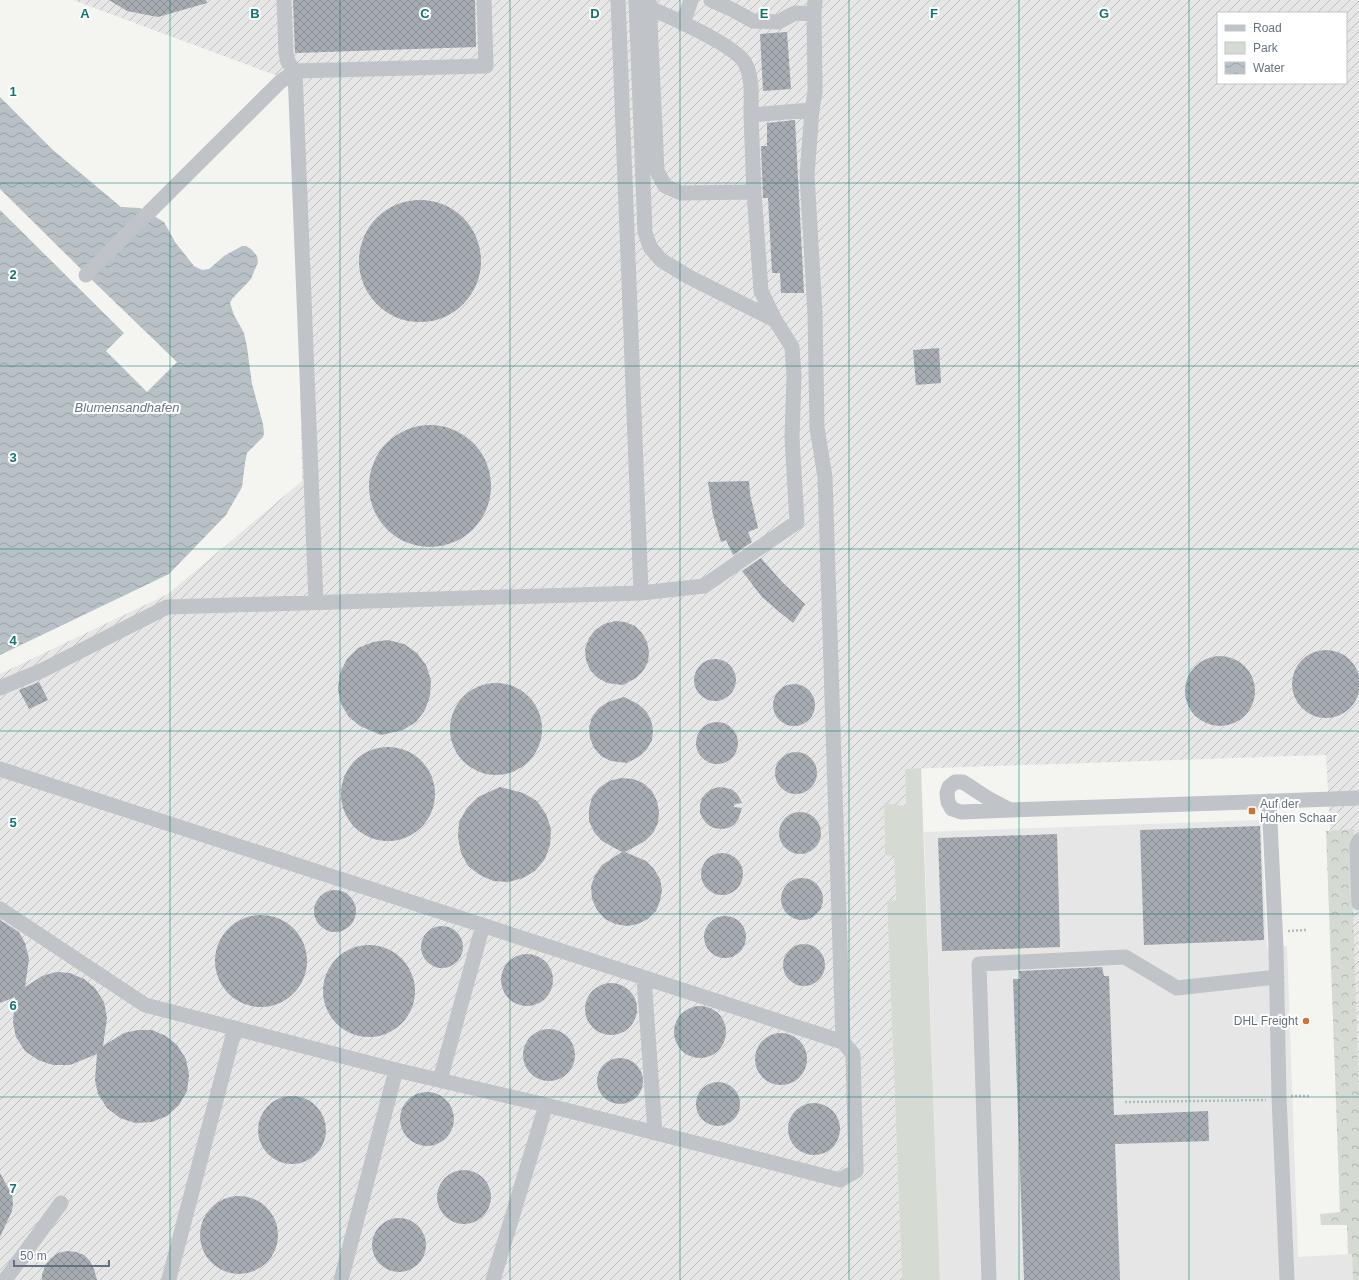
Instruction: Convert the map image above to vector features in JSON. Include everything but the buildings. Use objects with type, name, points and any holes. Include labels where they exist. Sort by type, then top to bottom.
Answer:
[{"type":"street","points":[[284,0],[286,53],[288,62],[295,71],[316,602]]},
{"type":"street","points":[[86,275],[280,82],[295,71],[486,66],[484,0]]},
{"type":"street","points":[[618,0],[640,593]]},
{"type":"street","points":[[636,0],[645,232],[650,247],[661,260],[689,277],[775,320]]},
{"type":"street","points":[[683,24],[691,0]]},
{"type":"street","points":[[711,0],[734,10],[752,21],[778,22],[795,13],[815,7],[816,92],[812,110],[808,175],[815,313],[817,428],[825,477],[843,1042]]},
{"type":"street","points":[[649,4],[656,162],[657,172],[660,179],[665,186],[681,193],[754,192]]},
{"type":"street","points":[[0,688],[43,670],[167,607],[640,593],[704,586],[797,522],[792,438],[794,376],[792,347],[775,320],[761,292],[754,192],[752,115],[748,72],[740,56],[733,50],[683,24],[649,4]]},
{"type":"street","points":[[752,115],[812,110]]},
{"type":"street","points":[[0,769],[843,1042],[853,1054],[856,1171],[840,1180],[546,1105],[396,1070],[145,1005],[0,909]]},
{"type":"street","points":[[1010,810],[1359,798]]},
{"type":"street","points":[[1269,801],[1276,932],[1279,1097],[1288,1280]]},
{"type":"street","points":[[1359,841],[1357,846],[1359,903]]},
{"type":"street","points":[[440,1080],[483,925]]},
{"type":"street","points":[[989,1280],[979,964],[1125,957],[1177,988],[1277,977]]},
{"type":"street","points":[[644,978],[655,1133]]},
{"type":"street","points":[[169,1279],[235,1028]]},
{"type":"street","points":[[341,1280],[396,1070]]},
{"type":"street","points":[[493,1280],[546,1105]]},
{"type":"street","points":[[5,1280],[61,1203]]},
{"type":"path","points":[[1276,932],[1306,930]]},
{"type":"path","points":[[1125,1102],[1264,1100],[1279,1097],[1310,1096]]},
{"type":"shaded area","points":[[73,0],[1359,0],[1359,1181],[1347,1136],[1326,755],[905,769],[906,806],[884,804],[885,855],[894,855],[896,901],[887,901],[902,1280],[0,1280],[0,674],[168,594],[302,481],[294,82]]},
{"type":"shaded area","name":"DHL Freight","points":[[1261,820],[1267,947],[1287,946],[1298,1257],[1352,1254],[1353,1280],[940,1280],[924,832]]},
{"type":"green space","points":[[921,768],[940,1280],[902,1280],[887,901],[896,900],[894,856],[885,855],[884,803],[906,806],[905,769]]},
{"type":"green space","points":[[1355,829],[1351,848],[1359,1102],[1359,1280],[1353,1280],[1352,1254],[1348,1254],[1347,1225],[1321,1225],[1320,1214],[1340,1212],[1326,831]]},
{"type":"water","name":"Blumensandhafen","points":[[0,97],[53,150],[121,207],[140,208],[164,222],[175,242],[194,266],[202,270],[209,269],[224,256],[242,246],[246,246],[251,249],[257,256],[258,262],[251,279],[230,303],[234,315],[244,333],[252,384],[264,433],[263,437],[247,453],[242,487],[226,515],[169,574],[0,655]]},
{"type":"pier","points":[[0,189],[177,362],[147,392],[106,351],[124,333],[0,210]]},
{"type":"place","name":"Auf der Hohen Schaar","points":[[1252,811]]},
{"type":"place","name":"DHL Freight","points":[[1306,1021]]}]
